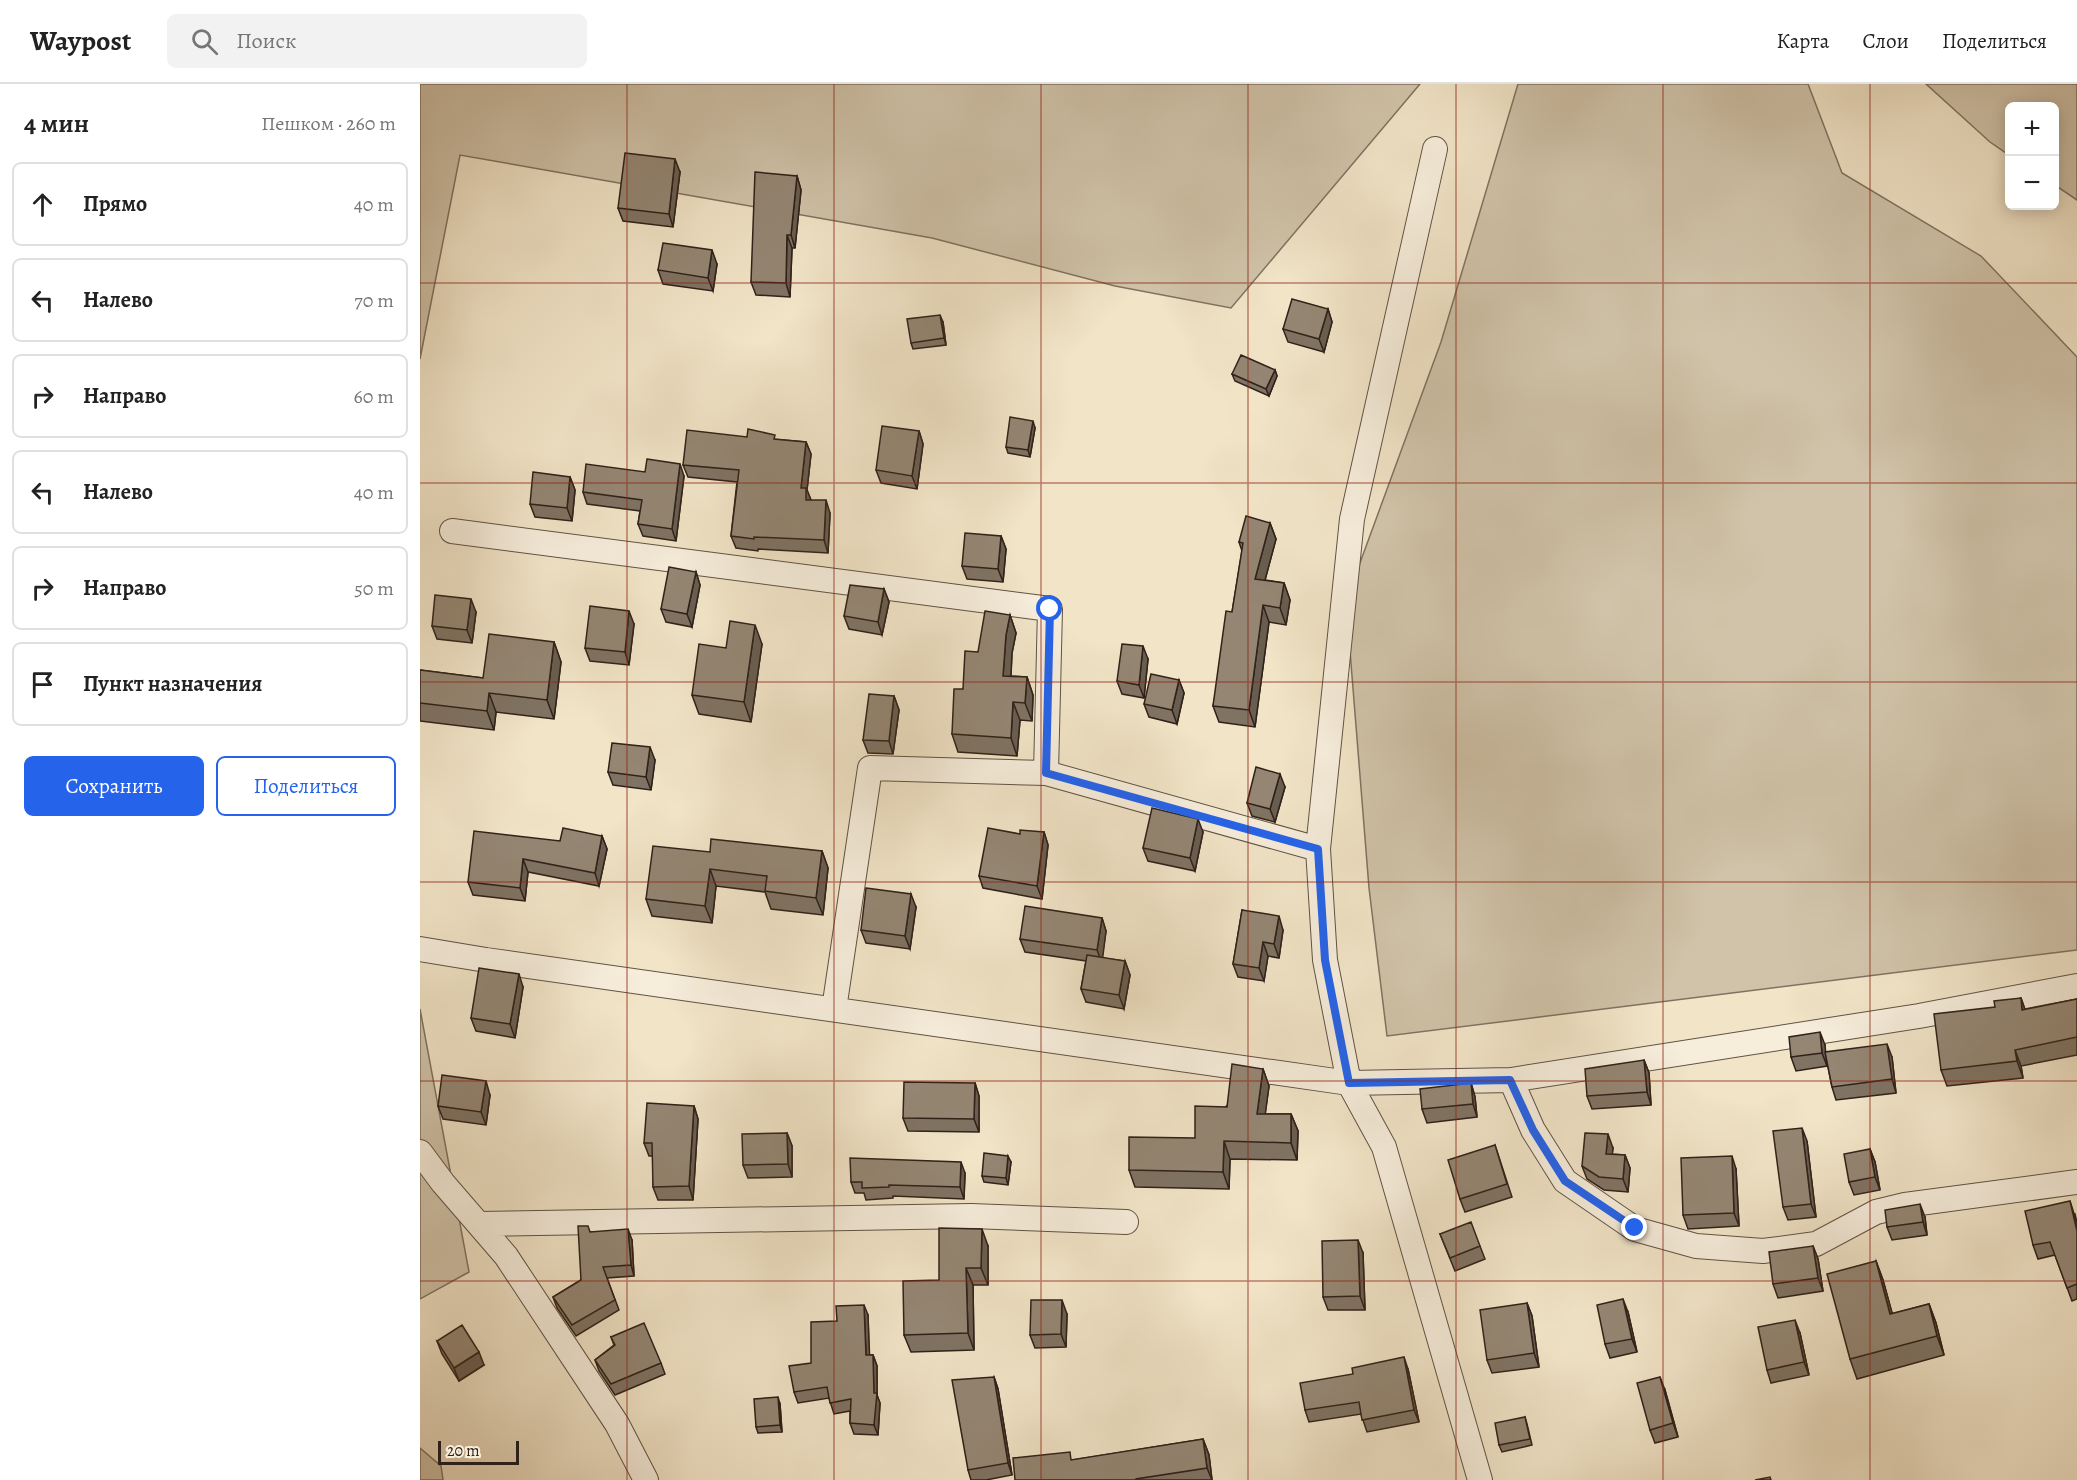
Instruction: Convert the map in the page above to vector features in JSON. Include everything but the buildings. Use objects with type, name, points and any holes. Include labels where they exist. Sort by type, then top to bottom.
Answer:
[{"type":"street","points":[[1435,149],[1352,519],[1318,849],[1325,960],[1349,1083],[1384,1147],[1480,1480]]},
{"type":"street","points":[[452,531],[1050,609],[1046,773]]},
{"type":"street","points":[[834,1009],[870,768],[1046,773],[1318,849]]},
{"type":"street","points":[[420,949],[1349,1083],[1510,1080],[1919,1016],[2077,986]]},
{"type":"street","points":[[1510,1080],[1533,1130],[1565,1181],[1635,1228],[1696,1246],[1763,1251],[1816,1244],[1876,1212],[1905,1205],[2077,1182]]},
{"type":"street","points":[[420,1152],[443,1183],[506,1256],[617,1424],[646,1480]]},
{"type":"street","points":[[479,1224],[971,1216],[1126,1222]]},
{"type":"shaded area","points":[[420,84],[1420,84],[1231,308],[1115,286],[932,238],[460,155],[420,359]]},
{"type":"shaded area","points":[[1518,84],[1808,84],[1842,173],[1981,256],[2077,357],[2077,950],[1387,1036],[1369,888],[1346,601],[1441,342]]},
{"type":"shaded area","points":[[1926,84],[2077,84],[2077,200],[2059,188],[2059,102],[2005,102],[2005,152],[1990,142]]},
{"type":"shaded area","points":[[420,1009],[469,1272],[420,1299]]},
{"type":"shaded area","points":[[420,1448],[441,1466],[443,1480],[420,1480]]},
{"type":"route","points":[[1050,609],[1046,773],[1318,849],[1325,960],[1349,1083],[1510,1080],[1533,1130],[1565,1181],[1635,1228]]}]
